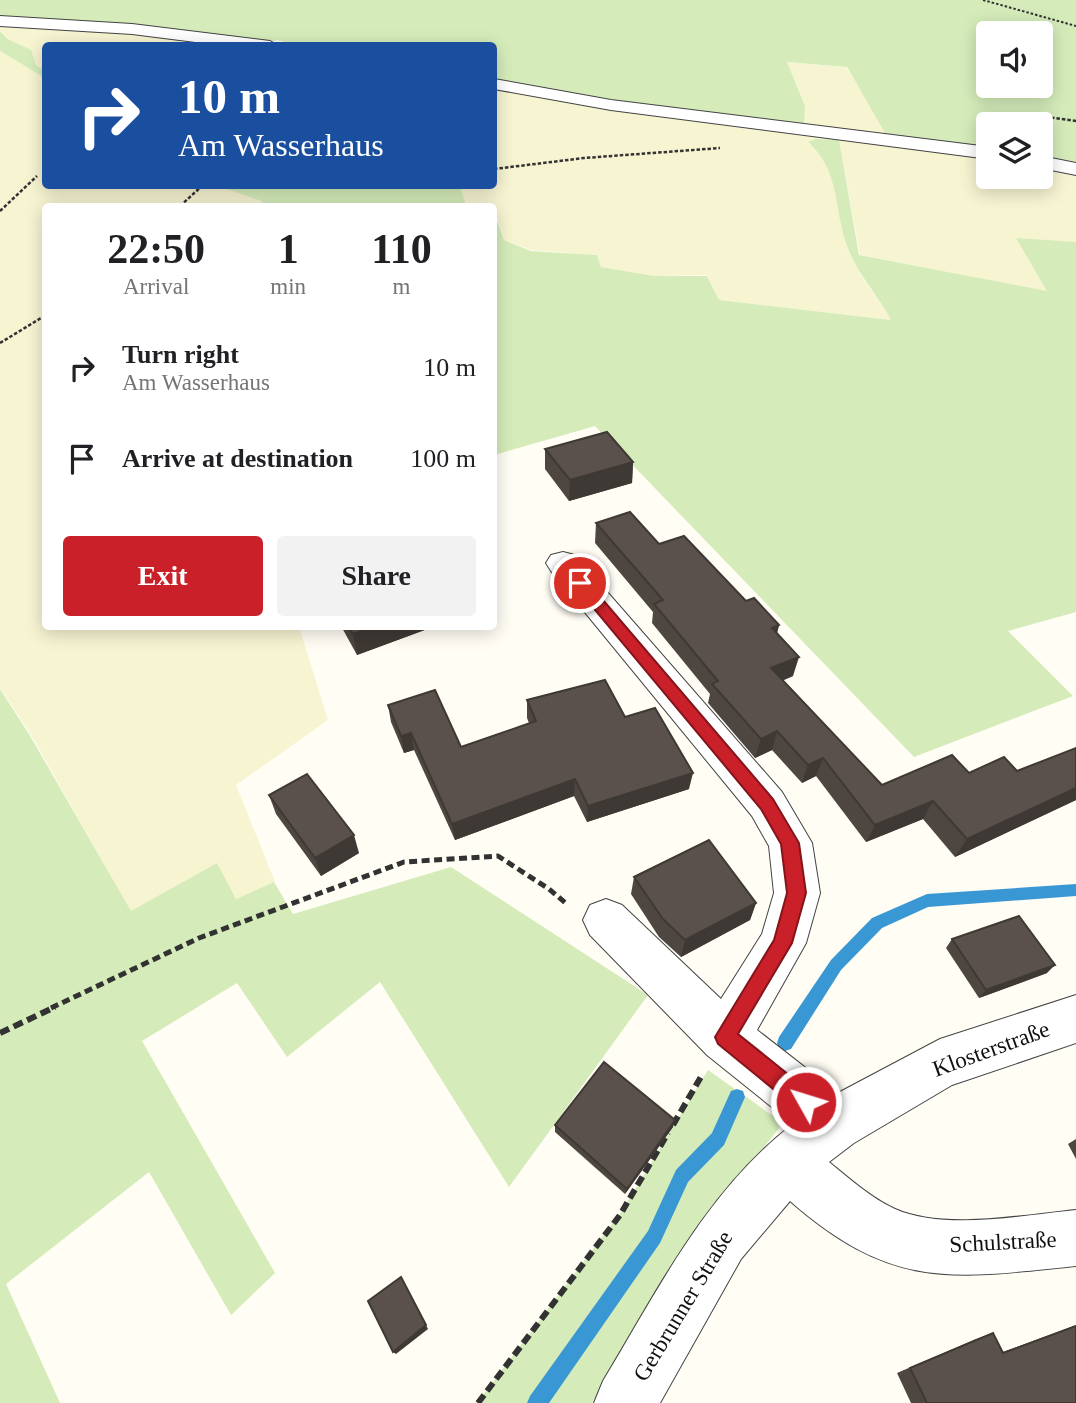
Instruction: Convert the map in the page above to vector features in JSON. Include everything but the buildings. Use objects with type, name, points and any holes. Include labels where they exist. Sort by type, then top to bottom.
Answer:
[{"type":"street","points":[[0,21],[132,29],[238,42]]},
{"type":"street","points":[[497,85],[611,105],[976,151]]},
{"type":"street","points":[[1053,164],[1076,169]]},
{"type":"street","points":[[563,563],[767,804],[790,843],[797,893],[783,943],[730,1040]]},
{"type":"street","points":[[588,914],[730,1040],[820,1113]]},
{"type":"street","name":"Klosterstraße","points":[[820,1113],[940,1064],[1076,1019]]},
{"type":"street","name":"Gerbrunner Straße","points":[[625,1403],[721,1239],[787,1162],[820,1113]]},
{"type":"street","name":"Schulstraße","points":[[787,1162],[839,1207],[895,1238],[954,1249],[1076,1238]]},
{"type":"path","points":[[983,0],[1076,26]]},
{"type":"path","points":[[497,169],[628,153],[728,147]]},
{"type":"path","points":[[0,211],[37,176]]},
{"type":"path","points":[[183,203],[199,189]]},
{"type":"path","points":[[0,343],[42,317]]},
{"type":"path","points":[[0,1033],[199,938],[404,862],[498,856],[588,914]]},
{"type":"path","points":[[478,1403],[620,1214],[730,1040]]},
{"type":"shaded area","points":[[0,22],[39,24],[222,42],[42,42],[42,69],[36,65],[30,50],[9,39],[0,30]]},
{"type":"shaded area","points":[[0,51],[42,76],[42,189],[227,189],[262,203],[42,203],[42,630],[300,630],[328,720],[236,785],[275,882],[236,899],[216,864],[131,912],[30,733],[0,688]]},
{"type":"shaded area","points":[[787,62],[846,67],[895,145],[976,154],[976,189],[1053,189],[1053,167],[1076,172],[1076,242],[1048,292],[860,255],[839,141],[815,139],[808,143],[820,152],[834,178],[848,250],[862,277],[892,320],[719,300],[707,275],[653,276],[601,267],[597,255],[531,250],[504,240],[497,216],[497,203],[465,203],[461,189],[497,189],[497,87],[804,134],[805,105]]},
{"type":"green space","points":[[0,0],[1076,0],[1076,166],[1053,161],[1053,112],[976,112],[976,146],[889,140],[847,67],[787,62],[805,106],[804,130],[613,104],[497,83],[497,42],[230,42],[0,22]]},
{"type":"green space","points":[[0,31],[8,39],[31,50],[36,65],[42,69],[42,76],[0,51]]},
{"type":"green space","points":[[816,139],[839,140],[859,255],[1047,291],[1016,238],[1076,242],[1076,612],[1008,631],[1073,696],[914,757],[595,426],[497,454],[497,220],[504,240],[531,251],[597,255],[601,267],[654,276],[707,276],[719,300],[891,320],[849,251],[832,180],[819,154],[808,142]]},
{"type":"green space","points":[[227,189],[461,189],[465,203],[262,203]]},
{"type":"green space","points":[[0,689],[29,734],[131,911],[217,863],[236,899],[274,882],[293,914],[451,867],[648,995],[509,1187],[380,982],[287,1057],[237,983],[142,1041],[275,1273],[231,1315],[149,1172],[6,1284],[60,1403],[0,1403]]},
{"type":"green space","points":[[708,1070],[783,1123],[707,1220],[592,1403],[477,1403],[621,1212]]},
{"type":"waterway","points":[[785,1043],[836,965],[877,923],[927,901],[1076,890]]},
{"type":"waterway","points":[[537,1403],[654,1237],[682,1176],[718,1139],[737,1097]]},
{"type":"route","points":[[580,583],[767,804],[790,843],[797,893],[783,943],[725,1037],[806,1102]]}]
